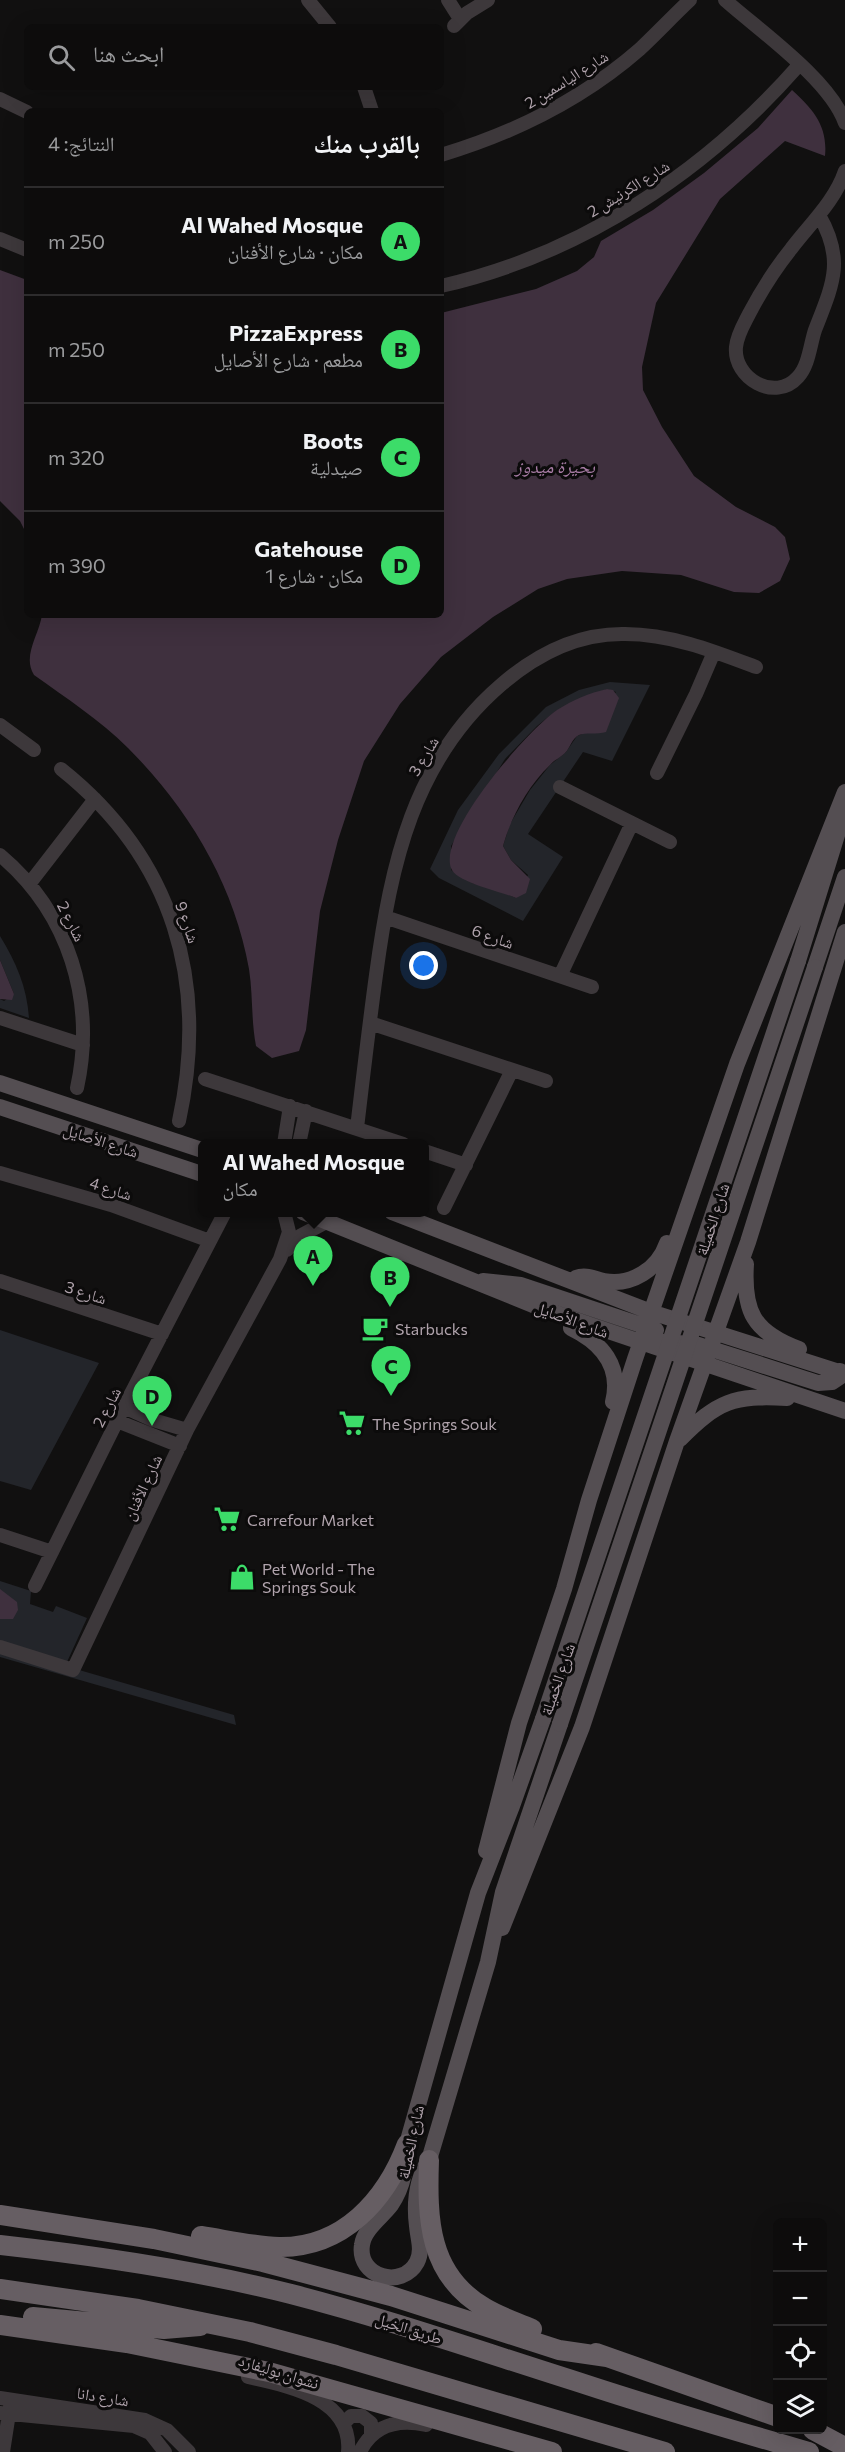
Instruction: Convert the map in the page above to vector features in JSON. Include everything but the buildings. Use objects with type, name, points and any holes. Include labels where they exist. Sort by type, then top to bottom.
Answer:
[{"type":"highway","points":[[63,2225],[74,2221],[112,2222],[272,2246],[290,2247],[313,2243],[345,2229],[363,2215],[388,2183],[407,2144]]},
{"type":"highway","points":[[429,2160],[431,2232],[438,2254],[456,2284],[473,2300],[493,2313],[607,2357],[773,2416]]},
{"type":"highway","points":[[0,2215],[178,2244],[306,2273],[422,2306],[559,2350],[607,2357]]},
{"type":"highway","name":"طريق الخيل","points":[[0,2245],[94,2256],[202,2274],[308,2299],[809,2452]]},
{"type":"highway","points":[[0,2289],[111,2304],[213,2323],[336,2355],[664,2452]]},
{"type":"highway","points":[[0,2315],[92,2321],[164,2329],[188,2328],[213,2323]]},
{"type":"highway","points":[[0,2325],[79,2335],[269,2372],[552,2452]]},
{"type":"highway","points":[[821,2434],[845,2447]]},
{"type":"main road","points":[[478,1893],[489,1836],[519,1723],[564,1589],[609,1439],[646,1328],[736,1064],[845,792]]},
{"type":"main road","name":"شارع الخميلة","points":[[845,810],[798,961],[543,1719],[478,1893],[407,2144],[404,2176],[399,2191],[392,2204],[368,2231],[361,2246],[364,2262],[382,2277],[397,2277],[407,2273],[415,2266],[420,2256],[416,2197],[419,2182],[429,2160],[488,1962],[503,1892],[845,878]]},
{"type":"main road","points":[[488,1962],[537,1845],[582,1727],[677,1442],[748,1242],[845,933]]},
{"type":"main road","name":"شارع الأصايل","points":[[0,1083],[198,1149]]},
{"type":"main road","name":"شارع الأصايل","points":[[0,1107],[198,1173]]},
{"type":"main road","points":[[571,1282],[584,1276],[618,1282],[642,1274],[660,1257],[672,1228],[687,1209]]},
{"type":"main road","name":"شارع الأصايل","points":[[314,1217],[543,1310],[713,1341],[845,1374]]},
{"type":"main road","name":"شارع الأصايل","points":[[405,1217],[571,1282],[705,1364],[845,1411]]},
{"type":"main road","points":[[748,1242],[745,1287],[747,1302],[759,1327],[781,1343],[819,1357],[845,1374]]},
{"type":"main road","points":[[473,1281],[492,1280],[521,1285],[646,1328],[676,1341],[713,1341]]},
{"type":"main road","points":[[543,1310],[557,1321],[595,1341],[609,1359],[614,1373],[615,1389],[609,1421],[609,1439]]},
{"type":"main road","points":[[677,1442],[705,1415],[736,1399],[760,1397],[812,1400]]},
{"type":"street","points":[[308,0],[328,24]]},
{"type":"street","points":[[448,0],[457,22],[488,0]]},
{"type":"street","name":"شارع الياسمين 2","points":[[444,153],[477,144],[521,126],[562,104],[602,78],[639,49],[690,0]]},
{"type":"street","points":[[725,0],[799,65],[831,97],[845,123]]},
{"type":"street","name":"شارع الكرنيش 2","points":[[444,285],[527,260],[590,231],[639,203],[676,179],[728,137],[799,65]]},
{"type":"street","points":[[365,90],[371,108]]},
{"type":"street","points":[[1,101],[24,111]]},
{"type":"street","points":[[819,215],[830,228],[838,243],[841,260],[840,277],[821,317],[804,367],[798,377],[790,384],[779,388],[756,384],[738,367],[735,354],[736,340],[754,304],[776,269],[819,215],[838,187],[845,171]]},
{"type":"street","points":[[0,239],[24,249]]},
{"type":"street","name":"شارع 3","points":[[357,1128],[385,917],[403,835],[427,778],[462,725],[484,700],[510,677],[545,654],[564,645],[604,635],[645,635],[682,642],[756,667]]},
{"type":"street","points":[[657,773],[714,652]]},
{"type":"street","points":[[0,725],[34,750]]},
{"type":"street","name":"شارع 9","points":[[61,769],[95,799],[123,831],[151,875],[169,914],[184,964],[190,1027],[187,1080],[179,1121]]},
{"type":"street","points":[[560,787],[670,842]]},
{"type":"street","points":[[30,884],[95,799]]},
{"type":"street","points":[[560,976],[632,823]]},
{"type":"street","name":"شارع 2","points":[[0,855],[30,884],[57,924],[72,959],[82,1007],[83,1045],[77,1088]]},
{"type":"street","name":"شارع 6","points":[[385,917],[592,987]]},
{"type":"street","points":[[0,1018],[83,1045]]},
{"type":"street","points":[[370,1023],[546,1081]]},
{"type":"street","points":[[444,1208],[512,1070]]},
{"type":"street","points":[[205,1079],[391,1139]]},
{"type":"street","points":[[285,1139],[290,1106]]},
{"type":"street","points":[[300,1139],[306,1112]]},
{"type":"street","points":[[429,1153],[466,1165]]},
{"type":"street","name":"شارع 4","points":[[0,1173],[111,1205],[210,1241]]},
{"type":"street","name":"شارع 2","points":[[35,1586],[222,1217]]},
{"type":"street","name":"شارع الأفنان","points":[[0,1647],[73,1670],[187,1430],[280,1259],[289,1232],[285,1217]]},
{"type":"street","name":"شارع الأفنان","points":[[280,1259],[300,1236],[326,1222]]},
{"type":"street","name":"شارع 3","points":[[0,1281],[162,1334]]},
{"type":"street","points":[[124,1407],[141,1422]]},
{"type":"street","points":[[117,1421],[141,1422],[165,1431],[187,1430]]},
{"type":"street","points":[[165,1431],[180,1446]]},
{"type":"street","points":[[0,1535],[52,1552]]},
{"type":"street","name":"نشوان بوليفارد","points":[[169,2351],[214,2369],[273,2383],[315,2398],[334,2410],[344,2424]]},
{"type":"street","points":[[3,2452],[5,2399]]},
{"type":"street","name":"شارع دانا","points":[[5,2399],[137,2418],[160,2426],[173,2434],[189,2452]]},
{"type":"street","name":"شارع دانا","points":[[4,2414],[134,2426],[155,2437],[165,2452]]},
{"type":"street","points":[[348,2452],[348,2438],[344,2424],[351,2416],[363,2416],[371,2424],[371,2435]]},
{"type":"street","points":[[360,2452],[371,2435],[389,2425],[411,2422],[482,2439],[506,2438]]},
{"type":"street","points":[[173,2434],[174,2452]]},
{"type":"shaded area","points":[[610,682],[650,685],[612,761],[583,752],[528,834],[563,857],[523,921],[439,878],[430,869],[458,810],[499,754],[546,707],[579,690]],"holes":[[[607,689],[616,692],[566,752],[550,765],[530,790],[510,824],[503,846],[511,860],[528,875],[516,898],[472,883],[451,870],[451,846],[505,759],[537,726],[556,711]]]},
{"type":"shaded area","points":[[0,936],[20,975],[29,1018],[0,1008],[0,999],[4,1001],[14,994],[0,960]]},
{"type":"shaded area","points":[[0,1330],[99,1363],[31,1490],[0,1481]]},
{"type":"shaded area","points":[[0,1581],[31,1591],[30,1604],[53,1612],[56,1606],[87,1618],[67,1662],[0,1644]]},
{"type":"shaded area","points":[[0,1647],[234,1715],[236,1725],[0,1657]]},
{"type":"water","name":"بحيرة ميدوز","points":[[792,90],[818,119],[824,136],[825,156],[785,141],[720,199],[656,303],[642,367],[643,390],[662,427],[694,476],[736,507],[775,527],[785,537],[790,559],[780,581],[759,593],[734,592],[681,575],[622,571],[567,579],[538,589],[493,617],[441,657],[400,704],[364,761],[338,840],[320,911],[306,1030],[299,1051],[272,1058],[256,1046],[249,969],[242,938],[220,878],[205,849],[170,796],[128,748],[94,719],[34,675],[30,653],[41,618],[444,618],[444,312],[536,289],[577,271],[594,257],[601,241],[653,210],[704,173],[758,128]]},
{"type":"water","points":[[0,270],[24,279],[24,529],[20,521],[0,501]]},
{"type":"water","points":[[607,689],[613,690],[619,698],[606,732],[577,736],[565,753],[534,782],[511,824],[503,846],[511,860],[530,879],[526,893],[516,898],[470,882],[454,873],[451,868],[451,852],[458,831],[471,807],[507,759],[557,710],[581,697]]},
{"type":"water","points":[[0,960],[14,994],[12,1000],[0,999]]},
{"type":"water","points":[[0,1589],[17,1602],[18,1610],[13,1619],[0,1619]]},
{"type":"place","name":"Al Wahed Mosque","points":[[313,1286]]},
{"type":"place","name":"PizzaExpress","points":[[390,1307]]},
{"type":"place","name":"Starbucks","points":[[375,1328]]},
{"type":"place","name":"Boots","points":[[391,1396]]},
{"type":"place","name":"The Springs Souk","points":[[352,1423]]},
{"type":"place","name":"Gatehouse","points":[[152,1426]]},
{"type":"place","name":"Carrefour Market","points":[[227,1519]]},
{"type":"place","name":"Pet World - The Springs Souk","points":[[242,1577]]}]
